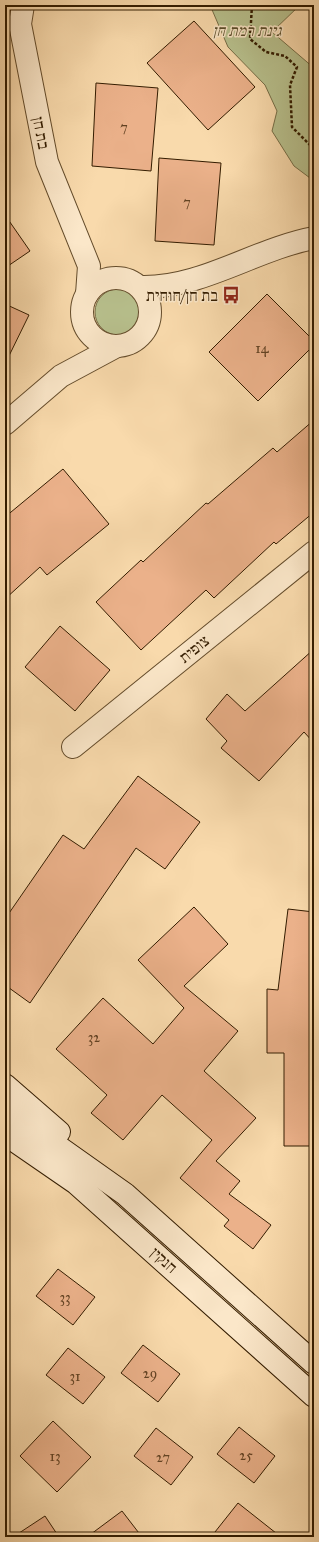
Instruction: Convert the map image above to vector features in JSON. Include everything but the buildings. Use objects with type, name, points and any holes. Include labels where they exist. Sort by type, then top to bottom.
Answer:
[{"type":"street","name":"בת חן","points":[[23,5],[20,24],[47,162],[86,256],[90,275],[87,294]]},
{"type":"street","points":[[140,287],[169,286],[192,280],[292,242],[314,238]]},
{"type":"street","name":"בת חן","points":[[86,256],[98,266],[118,278]]},
{"type":"street","points":[[150,320],[151,308],[147,297],[140,287],[130,281],[118,278],[106,279],[95,285],[87,294],[82,305],[82,317],[85,328],[93,338],[103,344],[114,347],[127,346],[137,340],[145,331],[150,320],[163,305],[192,280]]},
{"type":"street","points":[[61,376],[76,354],[85,328]]},
{"type":"street","points":[[5,424],[61,376],[114,347]]},
{"type":"street","name":"צופית","points":[[73,747],[314,552]]},
{"type":"street","points":[[5,1085],[65,1137],[125,1194]]},
{"type":"street","name":"חנקין","points":[[5,1109],[125,1194],[314,1363]]},
{"type":"street","name":"חנקין","points":[[5,1134],[76,1183],[314,1396]]},
{"type":"street","points":[[5,1152],[72,1189],[121,1222]]},
{"type":"path","points":[[252,5],[250,39],[266,52],[285,56],[297,67],[290,85],[292,127],[314,149]]},
{"type":"green space","name":"גינת רמת חן","points":[[210,5],[300,5],[272,32],[314,68],[314,181],[294,166],[272,131],[277,111],[265,85],[228,47]]},
{"type":"green space","points":[[118,289],[131,293],[137,299],[141,312],[137,325],[131,331],[118,335],[105,331],[99,325],[95,312],[99,299],[105,293]]},
{"type":"place","name":"בת חן/חוחית","points":[[231,295]]}]
